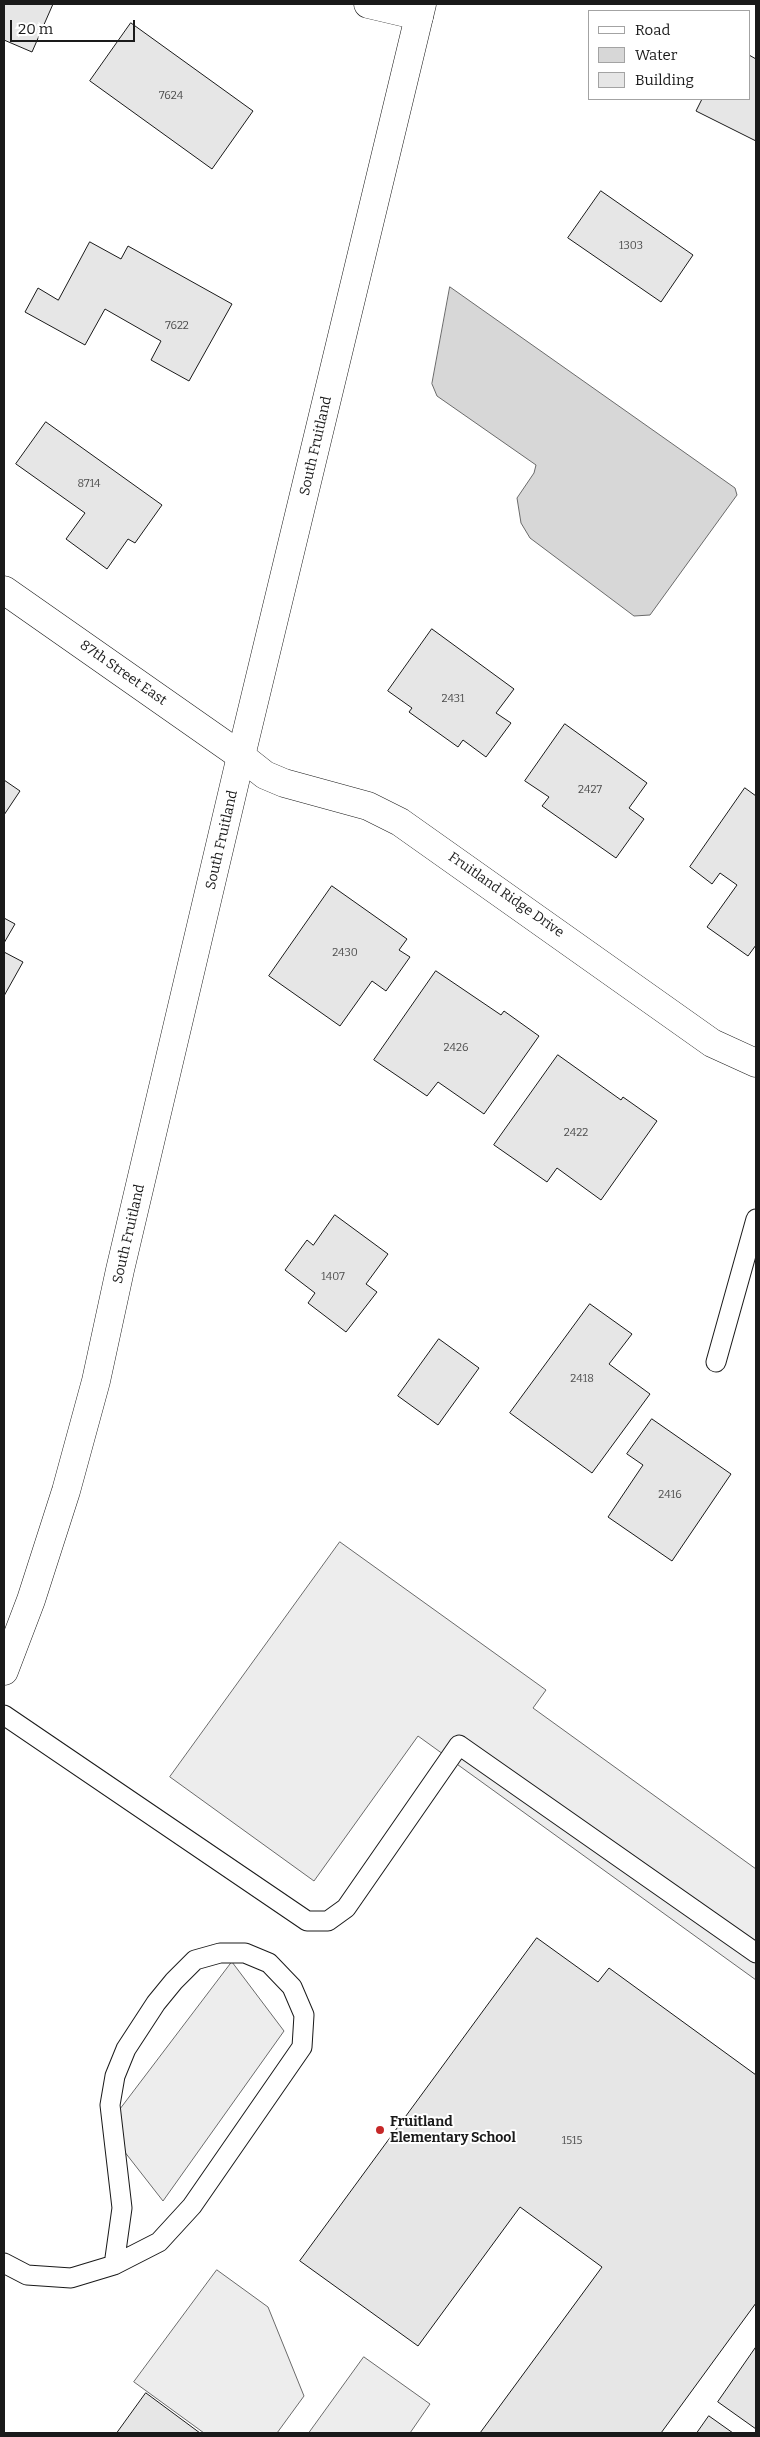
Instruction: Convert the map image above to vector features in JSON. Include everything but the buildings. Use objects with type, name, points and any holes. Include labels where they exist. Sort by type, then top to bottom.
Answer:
[{"type":"street","points":[[368,4],[420,10]]},
{"type":"street","name":"South Fruitland","points":[[4,1671],[31,1600],[66,1491],[96,1381],[122,1260],[241,756],[420,10]]},
{"type":"street","name":"87th Street East","points":[[4,590],[241,756]]},
{"type":"street","name":"Fruitland Ridge Drive","points":[[241,756],[265,775],[284,783],[368,806],[400,822],[712,1042],[756,1063]]},
{"type":"lane","points":[[716,1362],[756,1219]]},
{"type":"lane","points":[[4,1715],[307,1921],[328,1921],[346,1908],[459,1745],[756,1953]]},
{"type":"lane","points":[[4,2263],[27,2276],[71,2278],[114,2265],[159,2242],[192,2206],[302,2047],[304,2015],[292,1987],[269,1963],[245,1953],[220,1953],[195,1960],[156,2003],[126,2049],[115,2076],[110,2105],[122,2208],[114,2265]]},
{"type":"shaded area","points":[[340,1542],[546,1690],[533,1708],[756,1869],[756,1980],[418,1736],[314,1881],[170,1777]]},
{"type":"shaded area","points":[[232,1962],[284,2031],[163,2201],[106,2128]]},
{"type":"shaded area","points":[[217,2270],[268,2307],[304,2396],[277,2433],[204,2433],[134,2382]]},
{"type":"shaded area","points":[[364,2357],[430,2404],[410,2433],[309,2433]]},
{"type":"water","points":[[450,287],[735,488],[737,495],[650,615],[634,616],[530,538],[521,523],[517,498],[534,473],[536,465],[437,396],[432,384]]},
{"type":"place","name":"Fruitland Elementary School","points":[[380,2130]]}]
